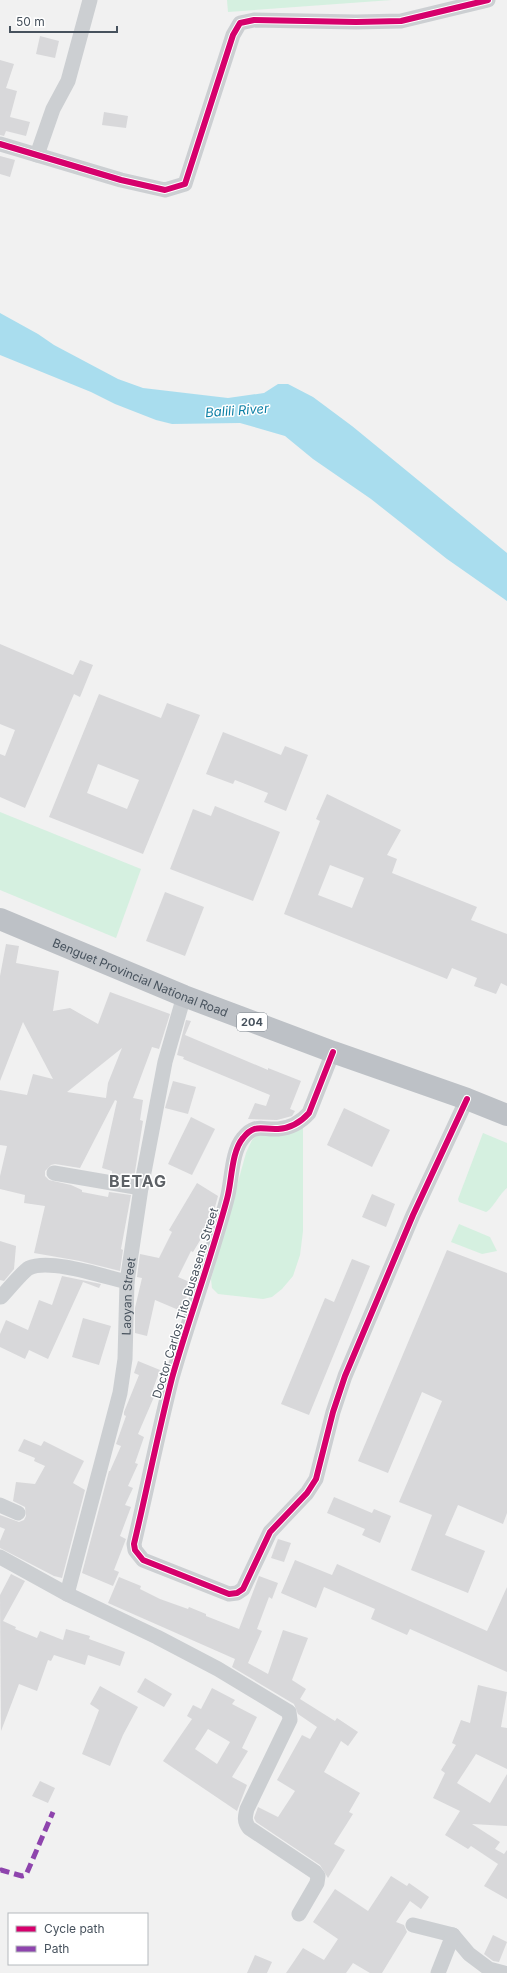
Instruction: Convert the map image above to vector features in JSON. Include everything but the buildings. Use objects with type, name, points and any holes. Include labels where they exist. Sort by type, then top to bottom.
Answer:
[{"type":"highway","name":"Benguet Provincial National Road","points":[[0,919],[184,996],[332,1052],[466,1099],[507,1116]]},
{"type":"street","points":[[37,155],[54,109],[68,81],[90,0]]},
{"type":"street","points":[[0,144],[121,180],[165,190],[185,184],[233,35],[240,23],[254,20],[356,22],[401,21],[488,0]]},
{"type":"street","name":"Laoyan Street","points":[[67,1594],[120,1393],[125,1359],[128,1282],[141,1188],[165,1062],[184,996]]},
{"type":"street","name":"Doctor Carlos Tito Busasens Street","points":[[332,1052],[309,1113],[303,1120],[293,1125],[277,1129],[255,1128],[247,1132],[241,1140],[236,1154],[228,1198],[172,1379],[134,1544],[137,1555],[143,1560],[229,1594],[237,1593],[243,1589],[270,1532],[307,1494],[316,1479],[333,1412],[345,1376],[413,1215],[466,1099]]},
{"type":"street","points":[[54,1173],[141,1188]]},
{"type":"street","points":[[1,1297],[29,1268],[43,1266],[58,1265],[128,1282]]},
{"type":"street","points":[[0,1505],[18,1513]]},
{"type":"street","points":[[0,1557],[67,1594],[158,1637],[218,1669],[289,1712],[290,1720],[244,1818],[250,1828],[315,1872],[318,1876],[317,1883],[299,1914]]},
{"type":"street","points":[[413,1925],[453,1935],[470,1954],[489,1969],[504,1973]]},
{"type":"street","points":[[438,1973],[453,1935]]},
{"type":"green space","points":[[227,0],[392,0],[228,12]]},
{"type":"green space","points":[[0,812],[141,869],[116,938],[0,890]]},
{"type":"green space","points":[[303,1126],[303,1231],[300,1255],[293,1276],[282,1289],[272,1297],[263,1299],[218,1294],[212,1288],[211,1279],[246,1153],[252,1140],[257,1135]]},
{"type":"green space","points":[[483,1133],[507,1143],[507,1188],[486,1212],[459,1202],[458,1199]]},
{"type":"green space","points":[[459,1224],[490,1237],[497,1251],[482,1254],[451,1242]]},
{"type":"water","name":"Balili River","points":[[0,313],[38,334],[54,345],[118,379],[143,388],[228,398],[264,393],[278,384],[288,384],[313,397],[352,426],[507,553],[507,601],[447,559],[371,499],[313,459],[285,436],[240,423],[172,424],[156,420],[0,355]]},
{"type":"marked path","points":[[0,1871],[22,1876],[26,1875],[53,1812]]},
{"type":"cycle path","points":[[0,144],[121,180],[165,190],[185,184],[233,35],[240,23],[254,20],[356,22],[401,21],[488,0]]},
{"type":"cycle path","points":[[333,1052],[309,1113],[299,1122],[287,1127],[278,1129],[259,1128],[251,1130],[243,1138],[236,1151],[232,1167],[229,1192],[221,1221],[172,1378],[134,1544],[135,1550],[143,1560],[229,1594],[237,1593],[243,1589],[270,1532],[307,1493],[316,1479],[333,1412],[345,1376],[413,1215],[467,1099]]},
{"type":"district","name":"BETAG","points":[[138,1181]]}]
